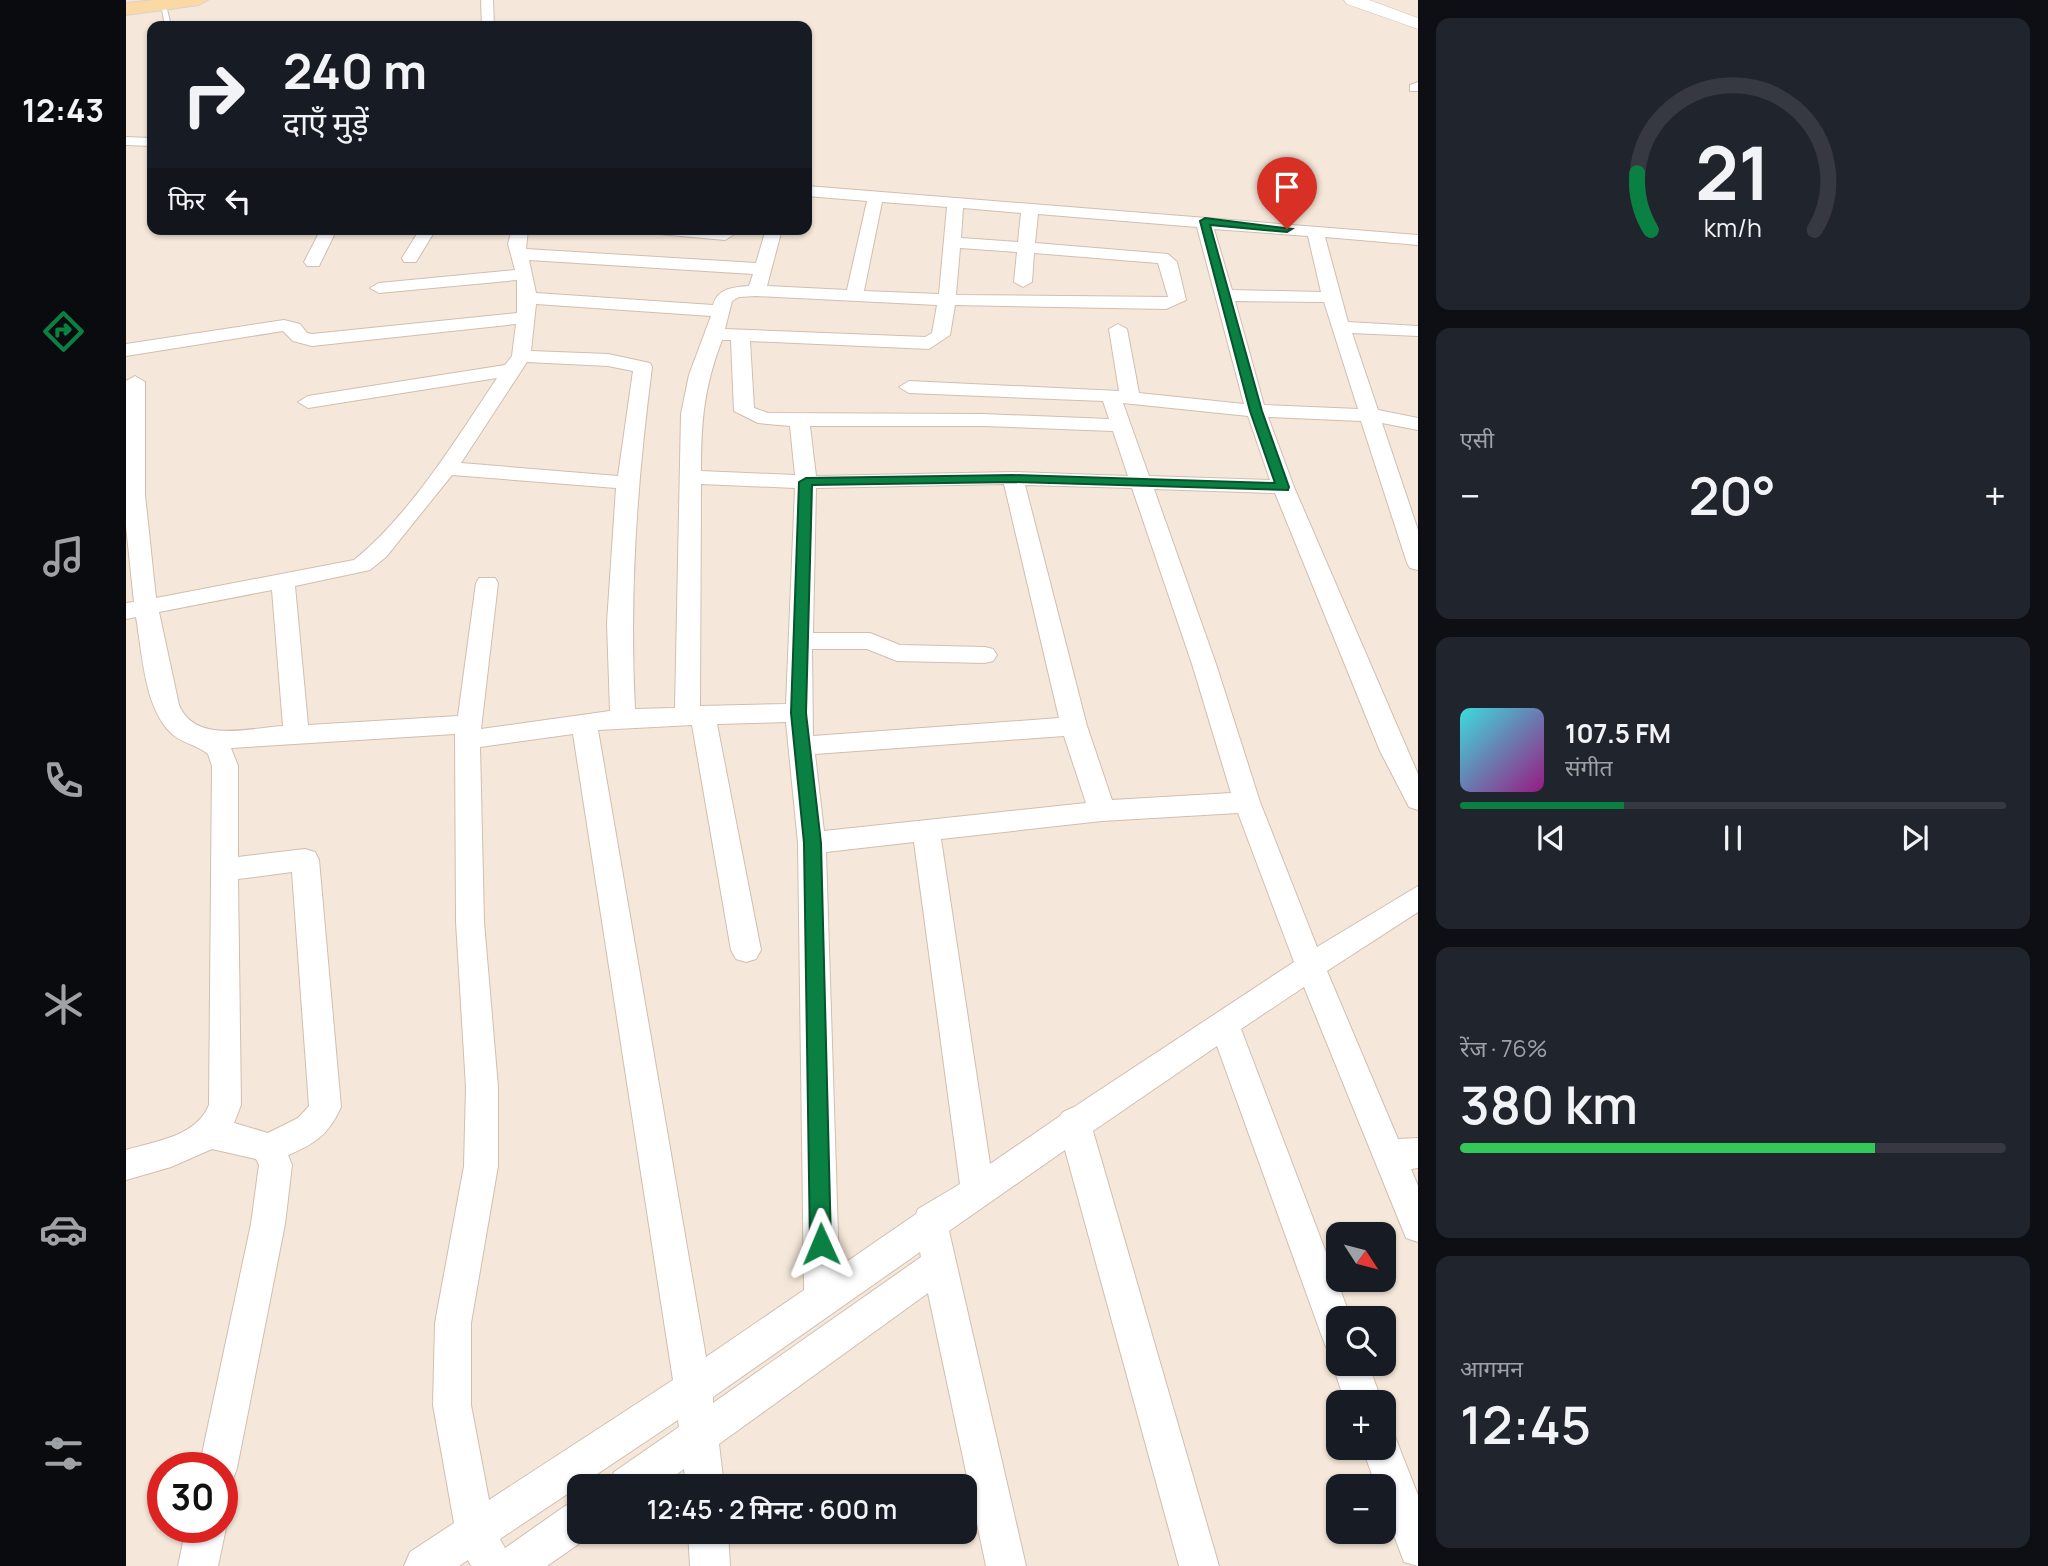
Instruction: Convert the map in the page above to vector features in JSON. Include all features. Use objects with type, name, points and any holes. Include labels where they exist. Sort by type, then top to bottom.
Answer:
[{"type":"main road","points":[[126,7],[198,0]]},
{"type":"main road","points":[[1353,0],[1418,24]]},
{"type":"street","points":[[487,0],[488,21]]},
{"type":"street","points":[[126,141],[147,142]]},
{"type":"street","points":[[812,191],[1418,240]]},
{"type":"street","points":[[855,295],[862,249],[876,196]]},
{"type":"street","points":[[715,334],[929,343],[941,335],[956,202]]},
{"type":"street","points":[[1023,282],[1030,208]]},
{"type":"street","points":[[1205,221],[1256,411],[1283,487],[1393,751],[1418,800]]},
{"type":"street","points":[[1315,231],[1331,297],[1372,415],[1418,563]]},
{"type":"street","points":[[313,262],[326,235]]},
{"type":"street","points":[[410,258],[424,235]]},
{"type":"street","points":[[136,609],[362,565],[372,560],[446,468],[517,363],[527,298],[521,254],[516,244],[518,235]]},
{"type":"street","points":[[756,290],[772,235]]},
{"type":"street","points":[[746,950],[695,714],[691,414],[699,375],[715,334],[719,311],[728,295],[756,290],[947,300],[1166,304],[1177,300],[1168,262],[1163,258],[953,242]]},
{"type":"street","points":[[521,254],[763,269]]},
{"type":"street","points":[[379,288],[525,274]]},
{"type":"street","points":[[1223,295],[1331,297]]},
{"type":"street","points":[[527,298],[719,311]]},
{"type":"street","points":[[126,350],[284,325],[294,328],[300,337],[313,340],[526,318]]},
{"type":"street","points":[[1341,327],[1418,331]]},
{"type":"street","points":[[1118,329],[1121,425],[1142,481],[1247,802],[1310,966],[1403,1154],[1418,1226]]},
{"type":"street","points":[[740,335],[744,411],[765,419],[983,420],[1121,425]]},
{"type":"street","points":[[308,402],[517,363],[608,360],[643,367],[627,483],[619,623],[623,718]]},
{"type":"street","points":[[135,382],[130,441],[136,609],[174,721],[189,733],[210,740],[296,735],[468,732],[623,718],[799,713]]},
{"type":"street","points":[[909,387],[1121,397],[1256,411],[1372,415],[1418,424]]},
{"type":"street","points":[[799,420],[806,482],[799,713],[812,843],[822,1298]]},
{"type":"street","points":[[446,468],[627,483]]},
{"type":"street","points":[[690,477],[806,482],[1013,478],[1283,487]]},
{"type":"street","points":[[1013,478],[1074,726],[1102,811]]},
{"type":"street","points":[[283,581],[296,735]]},
{"type":"street","points":[[484,1549],[452,1405],[453,1323],[481,1166],[482,1087],[470,922],[468,732],[487,583]]},
{"type":"street","points":[[802,641],[870,641],[897,653],[985,655]]},
{"type":"street","points":[[584,722],[693,1388],[704,1474]]},
{"type":"street","points":[[802,746],[1074,726]]},
{"type":"street","points":[[126,1165],[189,1145],[210,1134],[222,1119],[225,1105],[225,766],[223,752],[210,740]]},
{"type":"street","points":[[812,843],[1102,811],[1247,802]]},
{"type":"street","points":[[926,830],[978,1193]]},
{"type":"street","points":[[210,1134],[252,1141],[268,1147],[306,1132],[320,1121],[326,1107],[305,860],[223,870]]},
{"type":"street","points":[[424,1566],[484,1549],[693,1388],[930,1222],[978,1193],[1074,1122],[1225,1026],[1310,966],[1418,897]]},
{"type":"street","points":[[1225,1026],[1329,1306]]},
{"type":"street","points":[[1074,1122],[1199,1566]]},
{"type":"street","points":[[221,1452],[268,1224],[276,1165],[268,1147]]},
{"type":"street","points":[[930,1222],[1006,1566]]},
{"type":"street","points":[[645,1474],[940,1264]]},
{"type":"street","points":[[1386,1460],[1418,1548]]},
{"type":"street","points":[[513,1566],[567,1528]]},
{"type":"street","points":[[198,1566],[203,1543]]},
{"type":"street","points":[[709,1544],[710,1566]]},
{"type":"lane","points":[[164,2],[167,21]]},
{"type":"shaded area","points":[[126,0],[1418,0],[1418,1566],[126,1566]]},
{"type":"route","points":[[821,1244],[812,843],[799,713],[806,482],[1013,478],[1283,487],[1256,411],[1205,221],[1287,229]]}]
